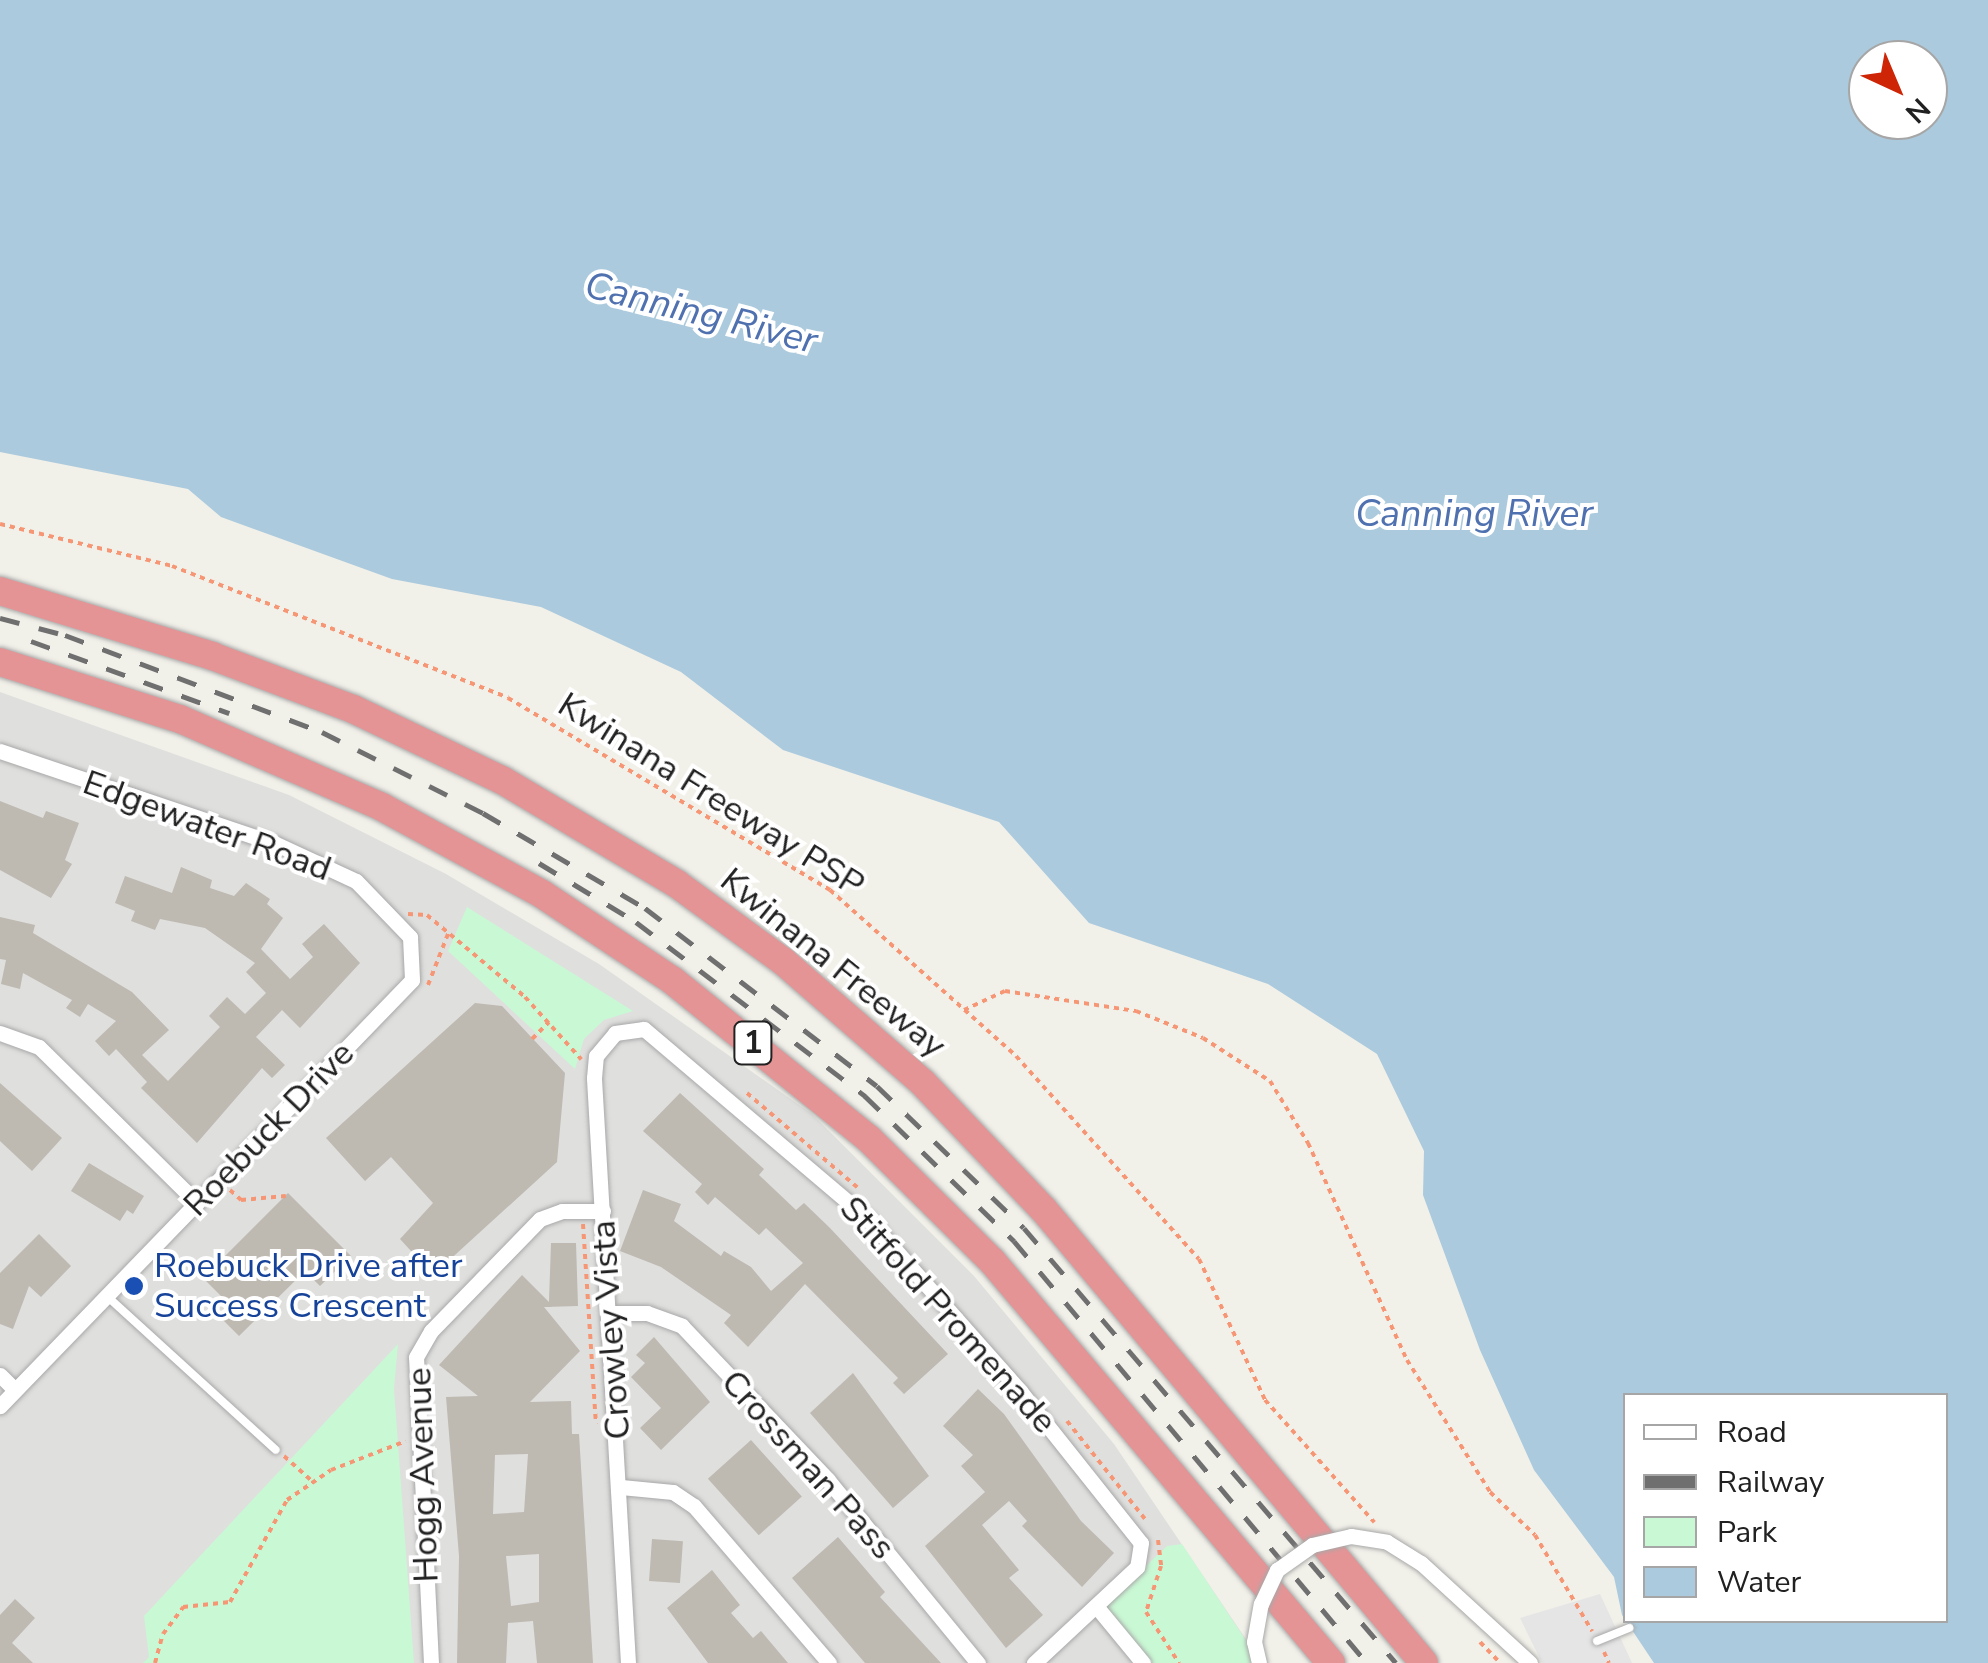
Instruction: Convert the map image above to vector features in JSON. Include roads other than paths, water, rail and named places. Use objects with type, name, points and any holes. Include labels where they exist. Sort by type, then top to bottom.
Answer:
[{"type":"highway","name":"Kwinana Freeway","points":[[0,591],[212,656],[353,710],[469,764],[677,884],[784,962],[923,1084],[1021,1184],[1424,1663]]},
{"type":"highway","name":"1","points":[[0,662],[180,719],[306,772],[462,848],[645,961],[911,1178],[992,1261],[1331,1663]]},
{"type":"highway","name":"1","points":[[1192,1496],[1313,1663]]},
{"type":"street","name":"Edgewater Road","points":[[0,751],[274,843],[356,881],[394,914],[410,937],[412,980]]},
{"type":"street","name":"Roebuck Drive","points":[[0,1406],[110,1299],[412,980]]},
{"type":"street","name":"Crowley Vista","points":[[628,1663],[596,1056],[616,1033],[644,1029]]},
{"type":"street","name":"Stitfold Promenade","points":[[644,1029],[868,1219],[1020,1392],[1141,1542],[1137,1567],[1096,1606]]},
{"type":"street","points":[[0,1034],[39,1048],[197,1203]]},
{"type":"street","name":"Hogg Avenue","points":[[431,1663],[411,1440],[413,1375],[426,1338],[540,1219],[582,1210],[603,1211]]},
{"type":"street","name":"Crossman Pass","points":[[611,1313],[647,1313],[682,1326],[828,1480],[978,1663]]},
{"type":"street","points":[[0,1375],[16,1390]]},
{"type":"street","points":[[621,1488],[673,1492],[694,1506],[829,1663]]},
{"type":"street","points":[[1259,1663],[1254,1642],[1260,1604],[1277,1570],[1312,1545],[1351,1536],[1387,1542],[1422,1563],[1530,1663]]},
{"type":"street","points":[[1034,1663],[1096,1606],[1142,1663]]},
{"type":"lane","points":[[110,1299],[276,1450]]},
{"type":"lane","points":[[1597,1641],[1629,1628]]},
{"type":"water","name":"Canning River","points":[[0,0],[1988,0],[1988,1663],[1654,1663],[1627,1623],[1948,1623],[1948,1393],[1623,1393],[1623,1616],[1614,1577],[1534,1470],[1480,1350],[1423,1195],[1424,1151],[1377,1054],[1268,984],[1089,923],[999,822],[783,750],[681,672],[541,607],[392,579],[221,517],[188,489],[0,452]]},
{"type":"railway","points":[[0,618],[65,635],[322,732],[483,813],[645,908],[877,1086],[1024,1228],[1396,1663]]},
{"type":"railway","points":[[31,641],[229,713]]},
{"type":"railway","points":[[539,863],[636,922],[865,1096],[1014,1241],[1367,1663]]},
{"type":"place","name":"Roebuck Drive after Success Crescent","points":[[134,1286]]}]
